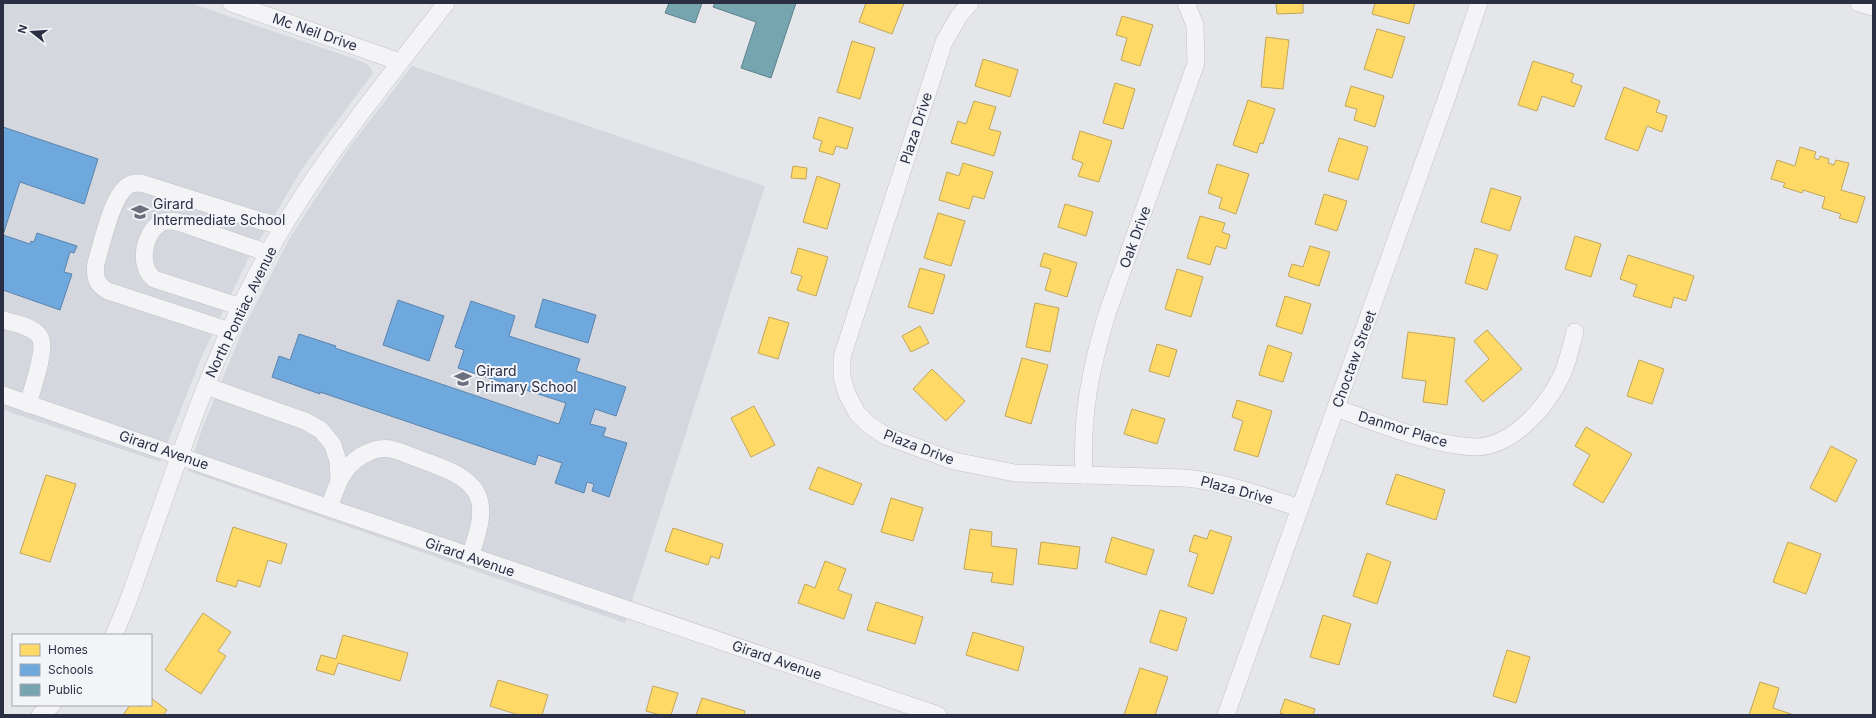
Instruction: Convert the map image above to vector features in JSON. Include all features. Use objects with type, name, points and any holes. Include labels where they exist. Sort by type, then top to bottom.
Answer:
[{"type":"street","name":"Mc Neil Drive","points":[[231,3],[400,62]]},
{"type":"street","name":"North Pontiac Avenue","points":[[114,634],[127,604],[206,386],[241,307],[268,253],[283,226],[332,152],[446,3]]},
{"type":"street","name":"Plaza Drive","points":[[970,3],[959,16],[944,42],[842,357],[842,377],[847,394],[857,413],[869,425],[886,436],[954,461],[980,467],[1016,473],[1207,480],[1300,508]]},
{"type":"street","name":"Oak Drive","points":[[1084,475],[1084,413],[1096,350],[1106,314],[1196,63],[1195,25],[1186,3]]},
{"type":"street","name":"Choctaw Street","points":[[1226,715],[1448,97],[1479,3]]},
{"type":"street","points":[[1860,3],[1873,7]]},
{"type":"street","points":[[230,331],[108,292],[101,287],[96,280],[94,272],[116,202],[122,191],[130,184],[142,183],[261,221],[283,226]]},
{"type":"street","points":[[241,307],[154,279],[148,274],[145,267],[144,251],[150,236],[160,223],[169,221],[178,222],[268,253]]},
{"type":"street","points":[[3,320],[29,329],[40,336],[42,345],[41,355],[28,404]]},
{"type":"street","name":"Danmor Place","points":[[1336,408],[1430,439],[1453,445],[1476,447],[1502,440],[1523,427],[1540,409],[1557,385],[1566,365],[1575,332]]},
{"type":"street","points":[[206,386],[305,421],[321,430],[333,444],[338,461],[339,478]]},
{"type":"street","name":"Girard Avenue","points":[[3,395],[470,557],[938,715]]},
{"type":"street","points":[[329,508],[339,478],[348,465],[360,455],[374,450],[389,448],[452,471],[465,480],[476,492],[480,506],[480,521],[470,557]]},
{"type":"street","points":[[40,715],[51,706]]},
{"type":"shaded area","name":"Girard Intermediate School","points":[[3,3],[190,3],[361,61],[370,66],[373,73],[304,166],[248,259],[202,356],[160,462],[3,410]]},
{"type":"shaded area","name":"Girard Primary School","points":[[412,66],[765,186],[625,623],[188,471],[202,429],[243,329],[291,236],[348,149]]},
{"type":"building: Homes","points":[[866,3],[904,3],[892,34],[859,22]]},
{"type":"building: Homes","points":[[1276,3],[1303,3],[1303,13],[1277,14]]},
{"type":"building: Homes","points":[[1375,3],[1415,3],[1409,24],[1372,14]]},
{"type":"building: Homes","points":[[1122,16],[1153,25],[1140,66],[1121,60],[1127,38],[1116,35]]},
{"type":"building: Homes","points":[[1377,29],[1405,37],[1392,78],[1364,69]]},
{"type":"building: Homes","points":[[1266,37],[1289,40],[1283,89],[1261,87]]},
{"type":"building: Homes","points":[[852,41],[875,48],[860,99],[837,92]]},
{"type":"building: Homes","points":[[983,59],[1018,70],[1010,97],[975,86]]},
{"type":"building: Homes","points":[[1533,61],[1574,74],[1571,82],[1582,86],[1574,107],[1542,96],[1537,111],[1518,105]]},
{"type":"building: Homes","points":[[1115,83],[1135,89],[1123,129],[1103,123]]},
{"type":"building: Homes","points":[[1351,86],[1384,96],[1375,127],[1354,120],[1357,109],[1345,106]]},
{"type":"building: Homes","points":[[1624,87],[1660,101],[1656,112],[1667,116],[1662,132],[1647,126],[1638,151],[1605,139]]},
{"type":"building: Homes","points":[[1248,100],[1275,109],[1263,144],[1260,143],[1257,153],[1233,145]]},
{"type":"building: Homes","points":[[974,101],[996,107],[989,129],[1001,132],[994,156],[951,143],[958,121],[966,124]]},
{"type":"building: Homes","points":[[819,117],[853,128],[847,149],[836,146],[833,155],[819,151],[822,141],[813,138]]},
{"type":"building: Homes","points":[[1080,131],[1112,141],[1099,182],[1078,176],[1083,163],[1072,159]]},
{"type":"building: Homes","points":[[1339,138],[1368,147],[1358,180],[1328,171]]},
{"type":"building: Homes","points":[[1800,147],[1816,152],[1814,158],[1819,160],[1820,156],[1829,159],[1828,163],[1834,165],[1836,160],[1849,163],[1841,190],[1865,197],[1857,223],[1839,218],[1841,214],[1822,208],[1825,197],[1803,190],[1802,193],[1783,187],[1785,183],[1771,179],[1777,160],[1795,166]]},
{"type":"building: Homes","points":[[963,163],[993,172],[984,199],[973,196],[969,209],[939,200],[947,172],[959,176]]},
{"type":"building: Homes","points":[[1217,164],[1249,174],[1236,214],[1219,208],[1222,198],[1208,193]]},
{"type":"building: Homes","points":[[793,166],[807,168],[806,179],[791,178]]},
{"type":"building: Homes","points":[[817,176],[840,184],[827,229],[803,222]]},
{"type":"building: Homes","points":[[1491,188],[1521,197],[1510,231],[1481,222]]},
{"type":"building: Homes","points":[[1324,194],[1347,201],[1337,231],[1315,224]]},
{"type":"building: Homes","points":[[1065,204],[1093,212],[1086,236],[1058,227]]},
{"type":"building: Homes","points":[[938,213],[965,221],[951,266],[924,258]]},
{"type":"building: Homes","points":[[1200,216],[1225,223],[1222,232],[1230,235],[1226,249],[1216,246],[1210,265],[1187,258]]},
{"type":"building: Homes","points":[[1575,236],[1601,244],[1591,277],[1565,269]]},
{"type":"building: Homes","points":[[1310,246],[1330,252],[1319,286],[1288,276],[1292,264],[1303,267]]},
{"type":"building: Homes","points":[[798,248],[828,257],[816,296],[797,290],[802,276],[791,273]]},
{"type":"building: Homes","points":[[1475,248],[1498,255],[1487,290],[1465,283]]},
{"type":"building: Homes","points":[[1044,253],[1077,263],[1067,297],[1045,290],[1051,269],[1040,266]]},
{"type":"building: Homes","points":[[1628,255],[1694,276],[1686,301],[1674,297],[1671,308],[1633,296],[1637,285],[1620,279]]},
{"type":"building: Homes","points":[[920,268],[945,275],[933,314],[908,307]]},
{"type":"building: Homes","points":[[1177,269],[1203,277],[1191,317],[1165,309]]},
{"type":"building: Homes","points":[[1285,296],[1311,304],[1302,334],[1276,326]]},
{"type":"building: Homes","points":[[1035,303],[1059,308],[1050,352],[1026,347]]},
{"type":"building: Homes","points":[[769,317],[789,323],[778,359],[758,353]]},
{"type":"building: Homes","points":[[920,326],[929,343],[911,352],[902,336]]},
{"type":"building: Homes","points":[[1487,330],[1522,369],[1483,402],[1465,381],[1489,359],[1474,341]]},
{"type":"building: Homes","points":[[1408,332],[1455,338],[1447,405],[1423,402],[1426,381],[1402,378]]},
{"type":"building: Homes","points":[[1157,344],[1177,350],[1169,377],[1149,371]]},
{"type":"building: Homes","points":[[1268,345],[1292,353],[1283,382],[1259,375]]},
{"type":"building: Homes","points":[[1022,358],[1048,365],[1031,424],[1005,416]]},
{"type":"building: Homes","points":[[1639,360],[1664,369],[1652,404],[1627,396]]},
{"type":"building: Homes","points":[[932,369],[965,401],[946,421],[913,389]]},
{"type":"building: Homes","points":[[1237,400],[1272,411],[1258,457],[1234,450],[1243,421],[1232,417]]},
{"type":"building: Homes","points":[[754,406],[775,445],[751,457],[731,418]]},
{"type":"building: Homes","points":[[1132,409],[1165,419],[1157,444],[1124,434]]},
{"type":"building: Homes","points":[[1586,427],[1632,454],[1603,503],[1573,485],[1590,455],[1575,446]]},
{"type":"building: Homes","points":[[1831,446],[1857,460],[1836,502],[1810,488]]},
{"type":"building: Homes","points":[[818,467],[862,484],[853,505],[809,489]]},
{"type":"building: Homes","points":[[1396,474],[1445,490],[1436,520],[1386,504]]},
{"type":"building: Homes","points":[[46,475],[76,484],[50,562],[20,553]]},
{"type":"building: Homes","points":[[891,498],[923,508],[913,541],[881,532]]},
{"type":"building: Homes","points":[[233,527],[287,544],[281,564],[268,560],[260,587],[238,580],[236,587],[216,581]]},
{"type":"building: Homes","points":[[673,528],[723,544],[719,559],[711,556],[708,565],[665,551]]},
{"type":"building: Homes","points":[[970,529],[992,532],[991,546],[1017,549],[1013,585],[991,582],[993,573],[964,569]]},
{"type":"building: Homes","points":[[1210,530],[1232,537],[1213,594],[1188,586],[1198,554],[1189,551],[1194,535],[1207,539]]},
{"type":"building: Homes","points":[[1112,537],[1154,550],[1146,575],[1105,562]]},
{"type":"building: Homes","points":[[1041,542],[1080,547],[1077,569],[1038,564]]},
{"type":"building: Homes","points":[[1788,542],[1821,554],[1806,594],[1773,582]]},
{"type":"building: Homes","points":[[1367,553],[1391,562],[1377,604],[1353,596]]},
{"type":"building: Homes","points":[[825,561],[846,569],[838,590],[852,595],[844,619],[798,603],[805,584],[815,588]]},
{"type":"building: Homes","points":[[876,602],[923,617],[915,644],[867,630]]},
{"type":"building: Homes","points":[[1160,610],[1187,618],[1177,651],[1150,642]]},
{"type":"building: Homes","points":[[203,613],[231,632],[218,651],[226,656],[201,694],[165,670]]},
{"type":"building: Homes","points":[[1323,615],[1351,624],[1339,665],[1310,657]]},
{"type":"building: Homes","points":[[973,632],[1024,647],[1018,671],[966,655]]},
{"type":"building: Homes","points":[[343,635],[408,653],[400,681],[338,663],[334,675],[316,670],[321,655],[336,659]]},
{"type":"building: Homes","points":[[1507,650],[1530,657],[1516,703],[1493,696]]},
{"type":"building: Homes","points":[[1140,668],[1168,677],[1155,715],[1124,715]]},
{"type":"building: Homes","points":[[498,680],[548,695],[542,715],[519,715],[490,706]]},
{"type":"building: Homes","points":[[1760,682],[1779,688],[1773,708],[1794,715],[1749,715]]},
{"type":"building: Homes","points":[[653,686],[678,693],[671,715],[660,715],[646,711]]},
{"type":"building: Homes","points":[[702,698],[745,711],[744,715],[696,715]]},
{"type":"building: Homes","points":[[152,699],[167,710],[163,715],[123,715],[129,706],[152,706]]},
{"type":"building: Homes","points":[[1285,699],[1315,709],[1313,715],[1286,715],[1280,713]]},
{"type":"building: Schools","points":[[3,127],[98,159],[84,204],[20,182],[3,235]]},
{"type":"building: Schools","points":[[37,233],[77,246],[74,253],[70,252],[64,272],[72,274],[60,310],[3,290],[3,235],[30,244],[31,241],[34,242]]},
{"type":"building: Schools","points":[[543,299],[596,315],[588,343],[535,327]]},
{"type":"building: Schools","points":[[398,300],[444,316],[429,361],[383,345]]},
{"type":"building: Schools","points":[[471,301],[515,316],[509,336],[580,359],[576,371],[626,387],[616,416],[595,409],[590,424],[606,428],[603,436],[627,443],[609,497],[592,491],[594,484],[587,482],[584,493],[555,483],[562,463],[538,455],[535,465],[272,377],[279,356],[290,360],[299,334],[336,346],[335,348],[559,424],[566,403],[458,368],[464,350],[455,347]]},
{"type":"building: Public","points":[[669,3],[702,3],[695,23],[665,13]]},
{"type":"building: Public","points":[[715,3],[796,3],[771,78],[741,68],[756,22],[713,7]]},
{"type":"place","name":"Girard Intermediate School","points":[[140,212]]},
{"type":"place","name":"Girard Primary School","points":[[463,379]]}]
